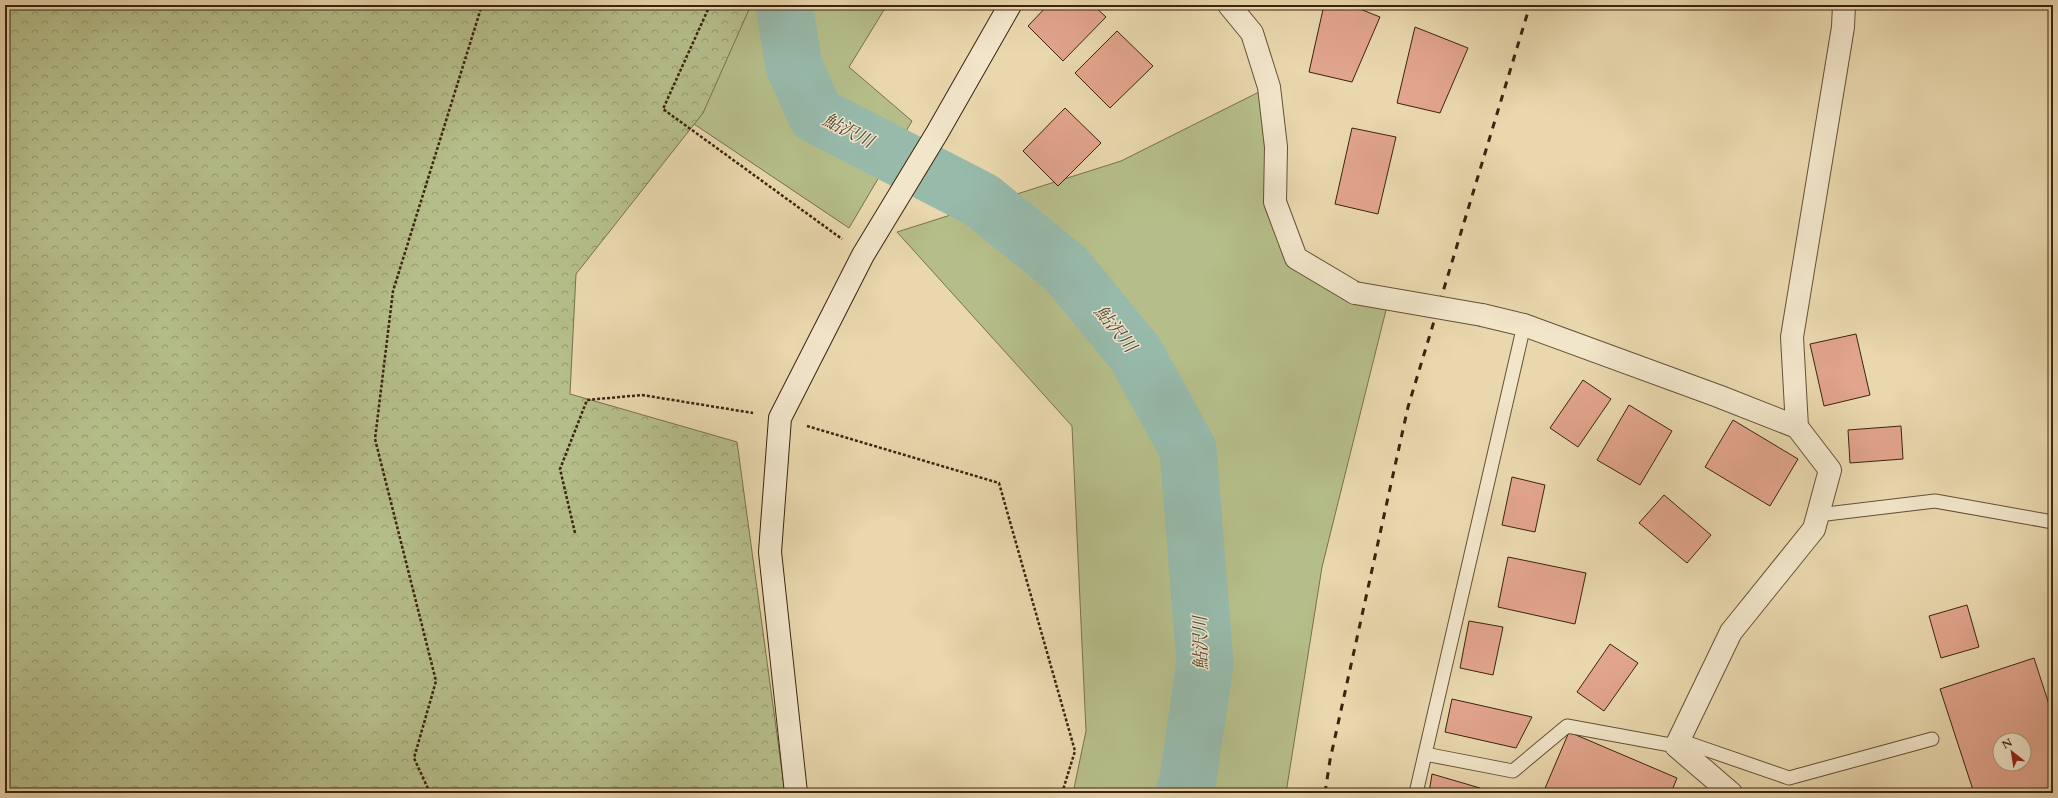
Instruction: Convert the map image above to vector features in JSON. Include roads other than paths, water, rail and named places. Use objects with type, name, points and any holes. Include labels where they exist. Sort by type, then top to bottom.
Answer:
[{"type":"street","points":[[796,793],[770,552],[780,418],[863,255],[937,133],[1010,5]]},
{"type":"street","points":[[1229,5],[1252,33],[1269,87],[1276,147],[1275,202],[1296,258],[1355,293],[1482,315],[1524,325],[1718,396],[1797,427],[1830,470],[1814,529],[1731,632],[1678,743],[1731,793]]},
{"type":"street","points":[[1797,427],[1792,337],[1843,27],[1844,5]]},
{"type":"lane","points":[[1416,793],[1524,325]]},
{"type":"lane","points":[[1818,515],[1935,501],[2053,522]]},
{"type":"lane","points":[[1425,754],[1513,771],[1567,726],[1678,743],[1789,778],[1932,739]]},
{"type":"waterway","name":"鮎沢川","points":[[784,5],[794,66],[816,115],[981,200],[1066,269],[1135,353],[1188,449],[1205,663],[1188,779],[1184,793]]},
{"type":"railway","points":[[1325,793],[1330,760],[1408,407],[1530,5]]}]
